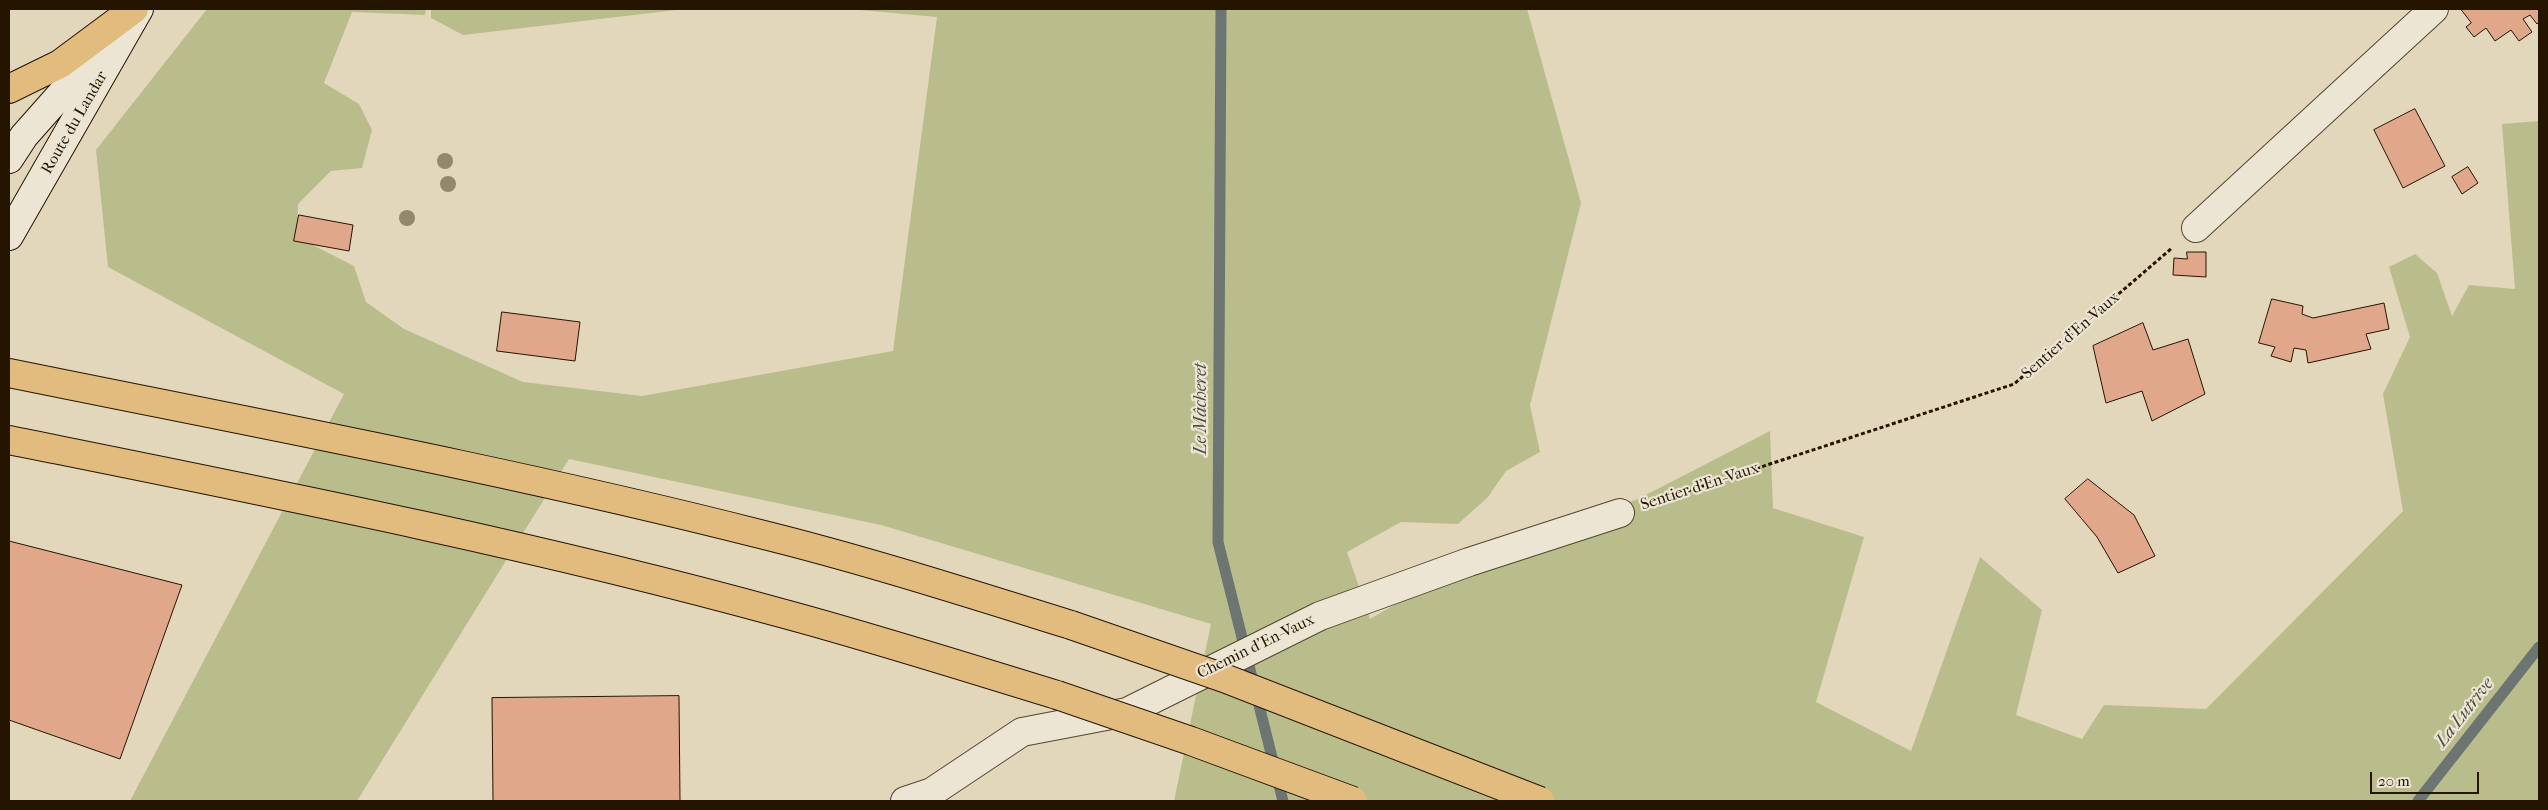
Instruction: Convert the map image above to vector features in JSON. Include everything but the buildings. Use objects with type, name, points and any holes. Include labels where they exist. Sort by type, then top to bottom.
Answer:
[{"type":"highway","points":[[9,89],[60,64],[137,9]]},
{"type":"highway","points":[[9,373],[571,488],[764,534],[1071,625],[1224,678],[1540,801]]},
{"type":"highway","points":[[9,440],[352,509],[664,582],[900,647],[1084,704],[1353,801]]},
{"type":"street","name":"Route du Landar","points":[[9,159],[24,136],[137,9]]},
{"type":"street","name":"Route du Landar","points":[[9,236],[137,9]]},
{"type":"street","points":[[2196,228],[2434,9]]},
{"type":"street","name":"Chemin d'En-Vaux","points":[[905,801],[932,792],[1022,732],[1127,712],[1320,616],[1469,562],[1620,513]]},
{"type":"path","name":"Sentier d'En-Vaux","points":[[1620,513],[2014,384],[2196,228]]},
{"type":"green space","points":[[207,9],[426,9],[425,15],[352,12],[324,83],[359,104],[372,130],[362,168],[331,171],[298,204],[297,237],[354,266],[366,302],[404,329],[523,382],[642,396],[893,351],[937,17],[849,9],[1527,9],[1581,203],[1530,405],[1540,452],[1506,471],[1488,497],[1458,524],[1401,522],[1347,552],[1370,619],[1494,547],[1638,499],[1770,431],[1773,508],[1864,537],[1816,702],[1911,751],[1980,557],[2042,610],[2016,715],[2082,739],[2104,705],[2206,709],[2403,511],[2383,394],[2410,337],[2389,267],[2415,254],[2437,273],[2452,316],[2469,285],[2515,289],[2502,124],[2539,121],[2539,801],[1174,801],[1211,624],[881,525],[569,459],[357,801],[130,801],[344,394],[108,267],[96,150]]},
{"type":"green space","points":[[431,9],[685,9],[463,35],[431,18]]},
{"type":"waterway","name":"Le Mâcheret","points":[[1221,9],[1218,542],[1283,801]]},
{"type":"waterway","name":"La Lutrive","points":[[2418,801],[2539,647]]}]
